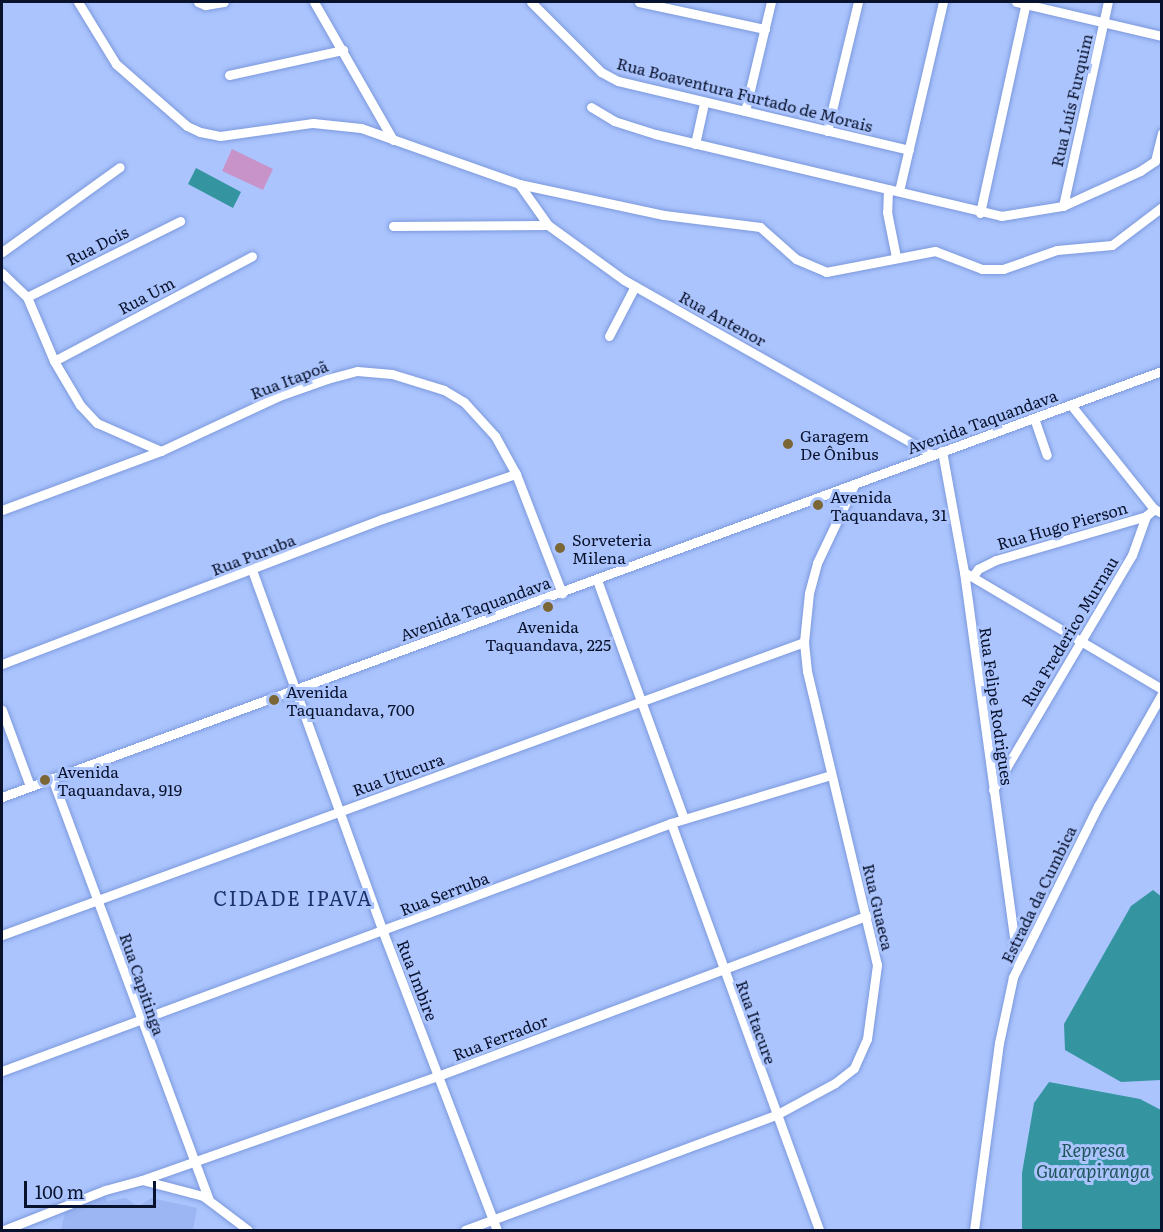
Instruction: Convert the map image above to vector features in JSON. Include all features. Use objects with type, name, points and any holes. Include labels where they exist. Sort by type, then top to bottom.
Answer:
[{"type":"street","points":[[80,2],[116,64],[188,126],[200,132],[220,136],[313,123],[361,128],[519,184],[664,215],[760,227],[796,259],[826,272],[935,251],[982,269],[1003,269],[1058,250],[1112,245],[1161,207]]},
{"type":"street","points":[[198,2],[205,5],[224,2]]},
{"type":"street","points":[[314,2],[393,140]]},
{"type":"street","name":"Rua Boaventura Furtado de Morais","points":[[531,2],[609,77],[704,103],[909,150]]},
{"type":"street","points":[[639,2],[765,29]]},
{"type":"street","points":[[745,111],[771,2]]},
{"type":"street","points":[[827,131],[858,2]]},
{"type":"street","points":[[899,191],[943,2]]},
{"type":"street","points":[[980,213],[1022,2],[1161,36]]},
{"type":"street","name":"Rua Luís Furquim","points":[[1063,206],[1108,2]]},
{"type":"street","points":[[229,75],[343,50]]},
{"type":"street","points":[[694,144],[704,103]]},
{"type":"street","points":[[591,107],[614,121],[694,144],[899,191],[980,213],[1013,216],[1063,206],[1158,162],[1161,133]]},
{"type":"street","points":[[2,252],[120,167]]},
{"type":"street","name":"Rua Antenor","points":[[519,184],[548,225],[635,286],[937,452]]},
{"type":"street","points":[[888,189],[887,212],[896,257]]},
{"type":"street","name":"Rua Dois","points":[[27,297],[180,221]]},
{"type":"street","points":[[393,226],[548,225]]},
{"type":"street","name":"Rua Um","points":[[54,361],[252,256]]},
{"type":"street","points":[[2,273],[27,297],[54,361],[80,405],[97,423],[161,451]]},
{"type":"street","points":[[609,336],[635,286]]},
{"type":"street","name":"Rua Itapoã","points":[[2,510],[161,451],[279,396],[327,379],[357,371],[392,374],[444,390],[464,402],[495,436],[516,474],[562,592]]},
{"type":"street","name":"Avenida Taquandava","points":[[2,797],[1161,371]]},
{"type":"street","points":[[1071,405],[1158,511]]},
{"type":"street","points":[[1034,418],[1047,455]]},
{"type":"street","name":"Rua Felipe Rodrigues","points":[[937,452],[969,574],[993,790],[1018,966]]},
{"type":"street","name":"Rua Puruba","points":[[2,664],[382,519],[516,474]]},
{"type":"street","name":"Rua Guaeca","points":[[465,1230],[774,1116],[835,1083],[854,1068],[867,1039],[877,979],[876,950],[831,775],[807,671],[804,642],[809,593],[817,563],[854,485]]},
{"type":"street","name":"Rua Hugo Pierson","points":[[969,574],[996,560],[1158,511]]},
{"type":"street","name":"Rua Frederico Murnau","points":[[993,790],[1079,641],[1140,542],[1146,516]]},
{"type":"street","name":"Rua Imbire","points":[[252,570],[383,932],[497,1230]]},
{"type":"street","points":[[969,574],[1161,689]]},
{"type":"street","points":[[597,580],[684,819]]},
{"type":"street","name":"Rua Utucura","points":[[2,934],[99,902],[804,642]]},
{"type":"street","name":"Estrada da Cumbica","points":[[974,1230],[999,1043],[1018,966],[1098,806],[1161,694]]},
{"type":"street","points":[[2,710],[30,786]]},
{"type":"street","name":"Rua Serruba","points":[[2,1071],[383,932],[671,823],[831,775]]},
{"type":"street","name":"Rua Capitinga","points":[[52,778],[99,902],[140,1021],[208,1198]]},
{"type":"street","name":"Rua Itacure","points":[[671,823],[774,1116],[819,1230]]},
{"type":"street","name":"Rua Ferrador","points":[[4,1230],[105,1190],[142,1180],[438,1076],[867,916]]},
{"type":"street","points":[[142,1180],[208,1198],[247,1230]]},
{"type":"shaded area","points":[[232,149],[273,169],[263,190],[222,171]]},
{"type":"shaded area","points":[[105,1197],[107,1201],[126,1198],[138,1207],[151,1198],[197,1208],[193,1230],[61,1230],[66,1209]]},
{"type":"water","points":[[196,168],[241,192],[233,208],[188,184]]},
{"type":"water","points":[[1153,890],[1162,897],[1161,1080],[1121,1082],[1065,1050],[1064,1024],[1131,906]]},
{"type":"water","name":"Represa Guarapiranga","points":[[1049,1082],[1140,1099],[1161,1110],[1161,1230],[1022,1230],[1022,1173],[1034,1103]]},
{"type":"place","name":"Garagem De Ônibus","points":[[788,444]]},
{"type":"place","name":"Avenida Taquandava, 31","points":[[818,505]]},
{"type":"place","name":"Sorveteria Milena","points":[[560,548]]},
{"type":"place","name":"Avenida Taquandava, 225","points":[[548,607]]},
{"type":"place","name":"Avenida Taquandava, 700","points":[[274,700]]},
{"type":"place","name":"Avenida Taquandava, 919","points":[[45,780]]},
{"type":"district","name":"CIDADE IPAVA","points":[[293,897]]}]
